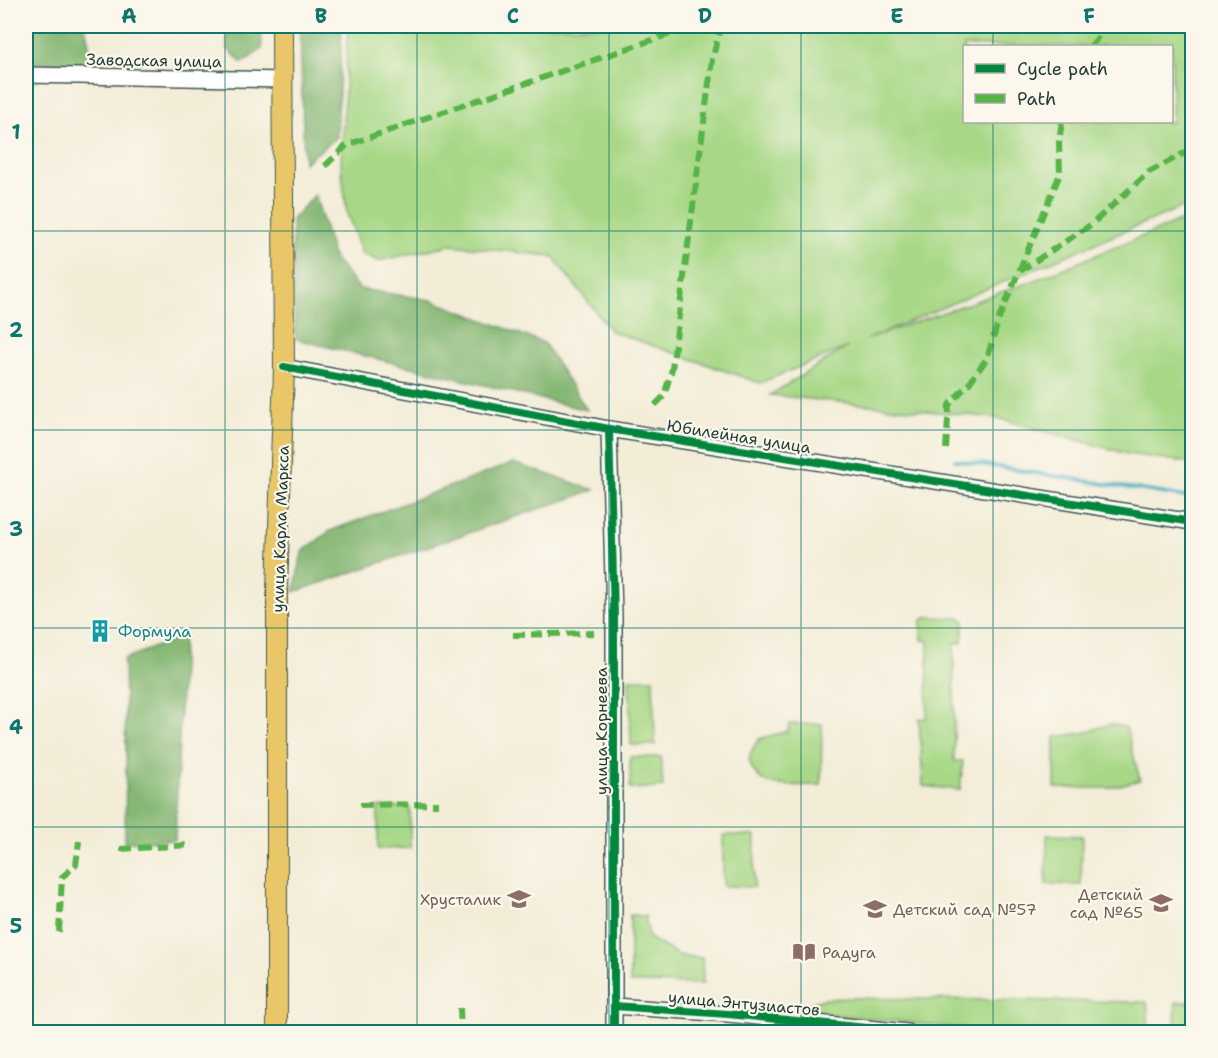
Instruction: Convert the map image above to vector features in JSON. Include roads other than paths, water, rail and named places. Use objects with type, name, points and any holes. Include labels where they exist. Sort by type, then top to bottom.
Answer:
[{"type":"main road","name":"улица Карла Маркса","points":[[277,1032],[277,603],[284,367],[282,26]]},
{"type":"street","name":"Заводская улица","points":[[26,75],[283,80]]},
{"type":"street","name":"Юбилейная улица","points":[[284,367],[609,429],[1192,522]]},
{"type":"street","name":"улица Корнеева","points":[[609,429],[614,627],[614,1032]]},
{"type":"street","name":"улица Энтузиастов","points":[[614,1006],[728,1014],[907,1032]]},
{"type":"waterway","points":[[955,460],[1192,498]]},
{"type":"place","name":"Формула","points":[[100,631]]},
{"type":"place","name":"Хрусталик","points":[[519,899]]},
{"type":"place","name":"Детский сад №65","points":[[1161,903]]},
{"type":"place","name":"Детский сад №57","points":[[875,909]]},
{"type":"place","name":"Радуга","points":[[804,952]]}]
